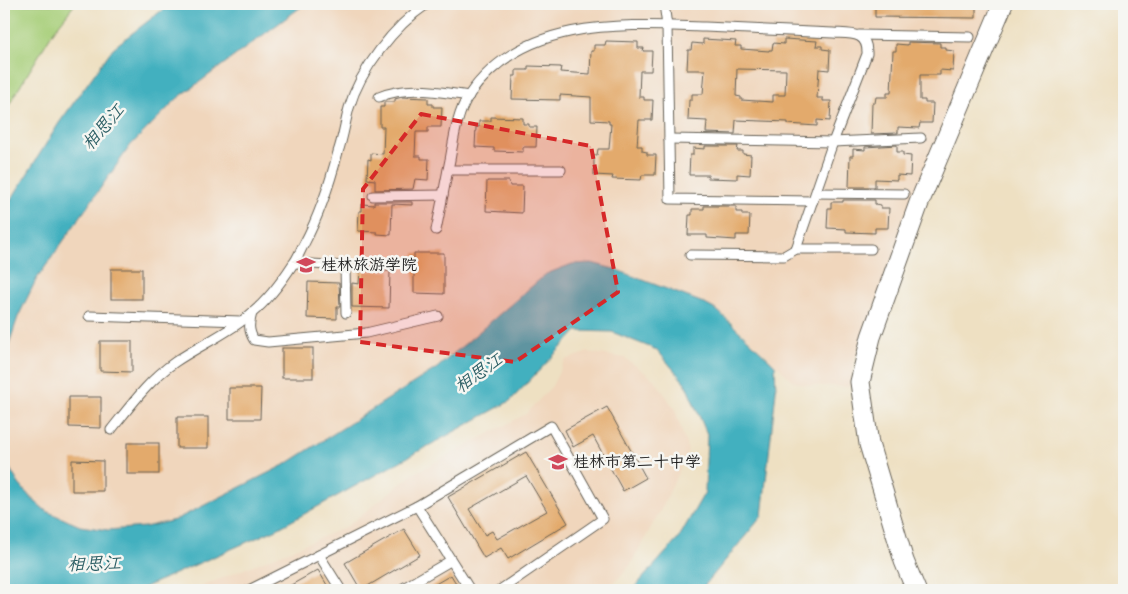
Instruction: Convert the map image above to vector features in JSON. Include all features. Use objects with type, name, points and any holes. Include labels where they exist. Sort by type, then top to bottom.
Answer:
[{"type":"street","points":[[916,590],[904,561],[869,444],[860,382],[870,337],[919,203],[1004,4]]},
{"type":"lane","points":[[111,430],[155,378],[176,361],[252,313],[268,297],[295,262],[314,224],[338,154],[350,107],[358,86],[367,69],[388,41],[416,11],[427,4]]},
{"type":"lane","points":[[664,4],[667,26],[670,199],[904,194]]},
{"type":"lane","points":[[436,230],[457,122],[469,96],[488,73],[505,58],[546,38],[591,27],[612,25],[859,35],[970,36]]},
{"type":"lane","points":[[796,248],[833,142],[867,54],[864,40],[859,35]]},
{"type":"lane","points":[[379,97],[410,90],[469,96]]},
{"type":"lane","points":[[669,139],[833,142],[921,138]]},
{"type":"lane","points":[[448,170],[561,170]]},
{"type":"lane","points":[[372,196],[443,196]]},
{"type":"lane","points":[[690,255],[784,256],[796,248],[871,249]]},
{"type":"lane","points":[[295,262],[345,266],[346,313]]},
{"type":"lane","points":[[252,313],[249,326],[251,335],[254,340],[268,342],[366,333],[438,316]]},
{"type":"lane","points":[[89,316],[241,321]]},
{"type":"lane","points":[[249,590],[417,506],[551,426],[603,519],[500,590]]},
{"type":"lane","points":[[417,506],[470,590]]},
{"type":"lane","points":[[319,555],[341,590]]},
{"type":"lane","points":[[400,590],[450,561]]},
{"type":"highlighted area","points":[[421,114],[591,146],[618,292],[515,362],[360,342],[363,189]]},
{"type":"shaded area","name":"桂林旅游学院","points":[[305,4],[996,4],[855,358],[850,387],[805,385],[794,382],[725,316],[701,302],[546,274],[437,368],[286,464],[175,520],[145,527],[108,530],[80,526],[46,511],[19,484],[7,464],[4,439],[4,371],[9,344],[18,317],[36,280],[130,146],[178,98]]},
{"type":"shaded area","name":"桂林市第二十中学","points":[[588,352],[625,358],[655,380],[675,409],[688,451],[664,504],[629,567],[607,590],[193,590],[346,527],[413,474],[526,414],[552,386],[565,360]]},
{"type":"green space","points":[[4,4],[75,4],[53,32],[4,113]]},
{"type":"water","name":"相思江","points":[[170,4],[305,4],[178,98],[130,146],[36,280],[18,317],[9,344],[4,371],[4,211],[59,123],[113,48]]},
{"type":"water","name":"相思江","points":[[592,263],[614,269],[701,302],[718,311],[775,365],[776,391],[762,516],[701,590],[632,590],[678,539],[705,492],[707,434],[685,383],[657,350],[612,332],[577,331],[510,401],[277,529],[138,590],[4,590],[4,439],[7,464],[19,484],[46,511],[80,526],[108,530],[145,527],[175,520],[286,464],[437,368],[546,274],[572,264]]},
{"type":"building","points":[[875,4],[976,4],[976,18],[875,17]]},
{"type":"building","points":[[703,39],[736,41],[735,46],[741,46],[741,49],[769,51],[772,50],[773,43],[784,44],[784,39],[817,41],[816,46],[822,46],[822,49],[830,50],[829,70],[819,69],[817,98],[823,98],[823,101],[831,101],[830,121],[817,120],[817,126],[788,124],[788,122],[736,120],[735,134],[706,133],[707,121],[688,120],[689,100],[692,100],[692,94],[703,94],[705,70],[687,70],[688,50],[691,50],[692,43],[703,44]],"holes":[[[737,69],[786,70],[785,95],[773,95],[773,102],[741,100],[741,97],[736,96]]]},
{"type":"building","points":[[606,41],[638,42],[638,48],[644,48],[643,51],[652,51],[651,71],[640,71],[639,97],[644,97],[644,100],[653,100],[652,120],[639,120],[637,146],[642,146],[642,151],[647,152],[647,155],[656,155],[655,175],[642,175],[641,180],[612,179],[613,176],[594,175],[594,155],[597,155],[598,149],[609,149],[611,124],[609,124],[609,121],[591,120],[591,97],[560,95],[560,100],[512,99],[513,76],[516,76],[516,70],[528,70],[528,66],[561,67],[560,72],[590,74],[591,51],[594,51],[594,45],[605,45]]},
{"type":"building","points":[[908,42],[940,43],[940,47],[946,47],[946,50],[954,51],[953,71],[940,70],[940,75],[920,75],[920,100],[925,100],[925,103],[933,103],[932,123],[920,123],[919,128],[898,127],[898,133],[871,134],[872,103],[875,103],[876,97],[887,97],[887,93],[891,93],[893,51],[896,51],[896,44],[908,45]]},
{"type":"building","points":[[402,97],[428,98],[428,104],[433,104],[433,107],[442,107],[441,127],[428,127],[428,132],[416,132],[415,156],[421,156],[421,159],[429,159],[428,180],[415,179],[413,189],[375,190],[375,180],[367,179],[368,159],[371,160],[371,153],[383,154],[384,127],[380,127],[380,107],[384,107],[384,102],[395,102],[395,99]]},
{"type":"building","points":[[491,117],[523,118],[523,124],[529,124],[529,127],[537,127],[536,147],[523,147],[523,152],[494,151],[494,148],[475,147],[476,127],[479,127],[479,121],[491,121]]},
{"type":"building","points":[[897,145],[897,152],[903,152],[903,155],[911,156],[910,176],[897,175],[897,180],[875,179],[875,187],[849,187],[850,156],[853,156],[853,149],[865,150],[865,147]]},
{"type":"building","points":[[705,146],[738,146],[737,151],[743,151],[743,154],[751,155],[750,175],[737,174],[737,179],[708,178],[708,175],[689,175],[690,155],[693,155],[693,148],[705,149]]},
{"type":"building","points":[[487,181],[509,181],[510,186],[523,186],[522,213],[486,211]]},
{"type":"building","points":[[843,200],[875,200],[875,204],[881,205],[881,208],[889,208],[888,228],[875,228],[875,233],[846,232],[846,229],[827,228],[828,208],[831,208],[831,202],[843,202]]},
{"type":"building","points":[[374,202],[412,202],[412,205],[392,204],[391,235],[358,231],[359,211],[362,211],[362,204],[374,205]]},
{"type":"building","points":[[704,206],[736,206],[736,212],[742,212],[742,215],[750,215],[749,235],[736,235],[736,240],[707,238],[707,235],[688,235],[689,215],[692,215],[692,209],[704,209]]},
{"type":"building","points":[[414,253],[444,253],[444,294],[414,293]]},
{"type":"building","points":[[111,269],[142,269],[142,299],[111,299]]},
{"type":"building","points":[[360,271],[390,271],[389,308],[352,307],[352,283],[359,284]]},
{"type":"building","points":[[308,282],[339,283],[340,307],[337,307],[337,319],[307,318]]},
{"type":"building","points":[[100,341],[132,341],[132,372],[100,371]]},
{"type":"building","points":[[282,348],[313,348],[313,378],[282,378]]},
{"type":"building","points":[[229,388],[261,388],[260,419],[229,419]]},
{"type":"building","points":[[69,397],[101,397],[101,428],[69,427]]},
{"type":"building","points":[[607,407],[646,478],[623,491],[593,436],[573,447],[565,430]]},
{"type":"building","points":[[177,417],[208,417],[208,448],[177,448]]},
{"type":"building","points":[[127,443],[159,443],[159,474],[127,474]]},
{"type":"building","points":[[526,452],[568,523],[508,559],[501,548],[484,558],[448,497]],"holes":[[[526,476],[547,511],[497,539],[492,531],[485,535],[469,509]]]},
{"type":"building","points":[[72,460],[103,461],[103,491],[72,491]]},
{"type":"building","points":[[404,529],[420,555],[361,590],[345,563]]},
{"type":"building","points":[[318,570],[330,590],[282,590]]},
{"type":"building","points":[[451,575],[460,590],[425,590]]},
{"type":"waterway","points":[[163,4],[169,12]]},
{"type":"place","name":"桂林旅游学院","points":[[306,265]]},
{"type":"place","name":"桂林市第二十中学","points":[[558,462]]}]
